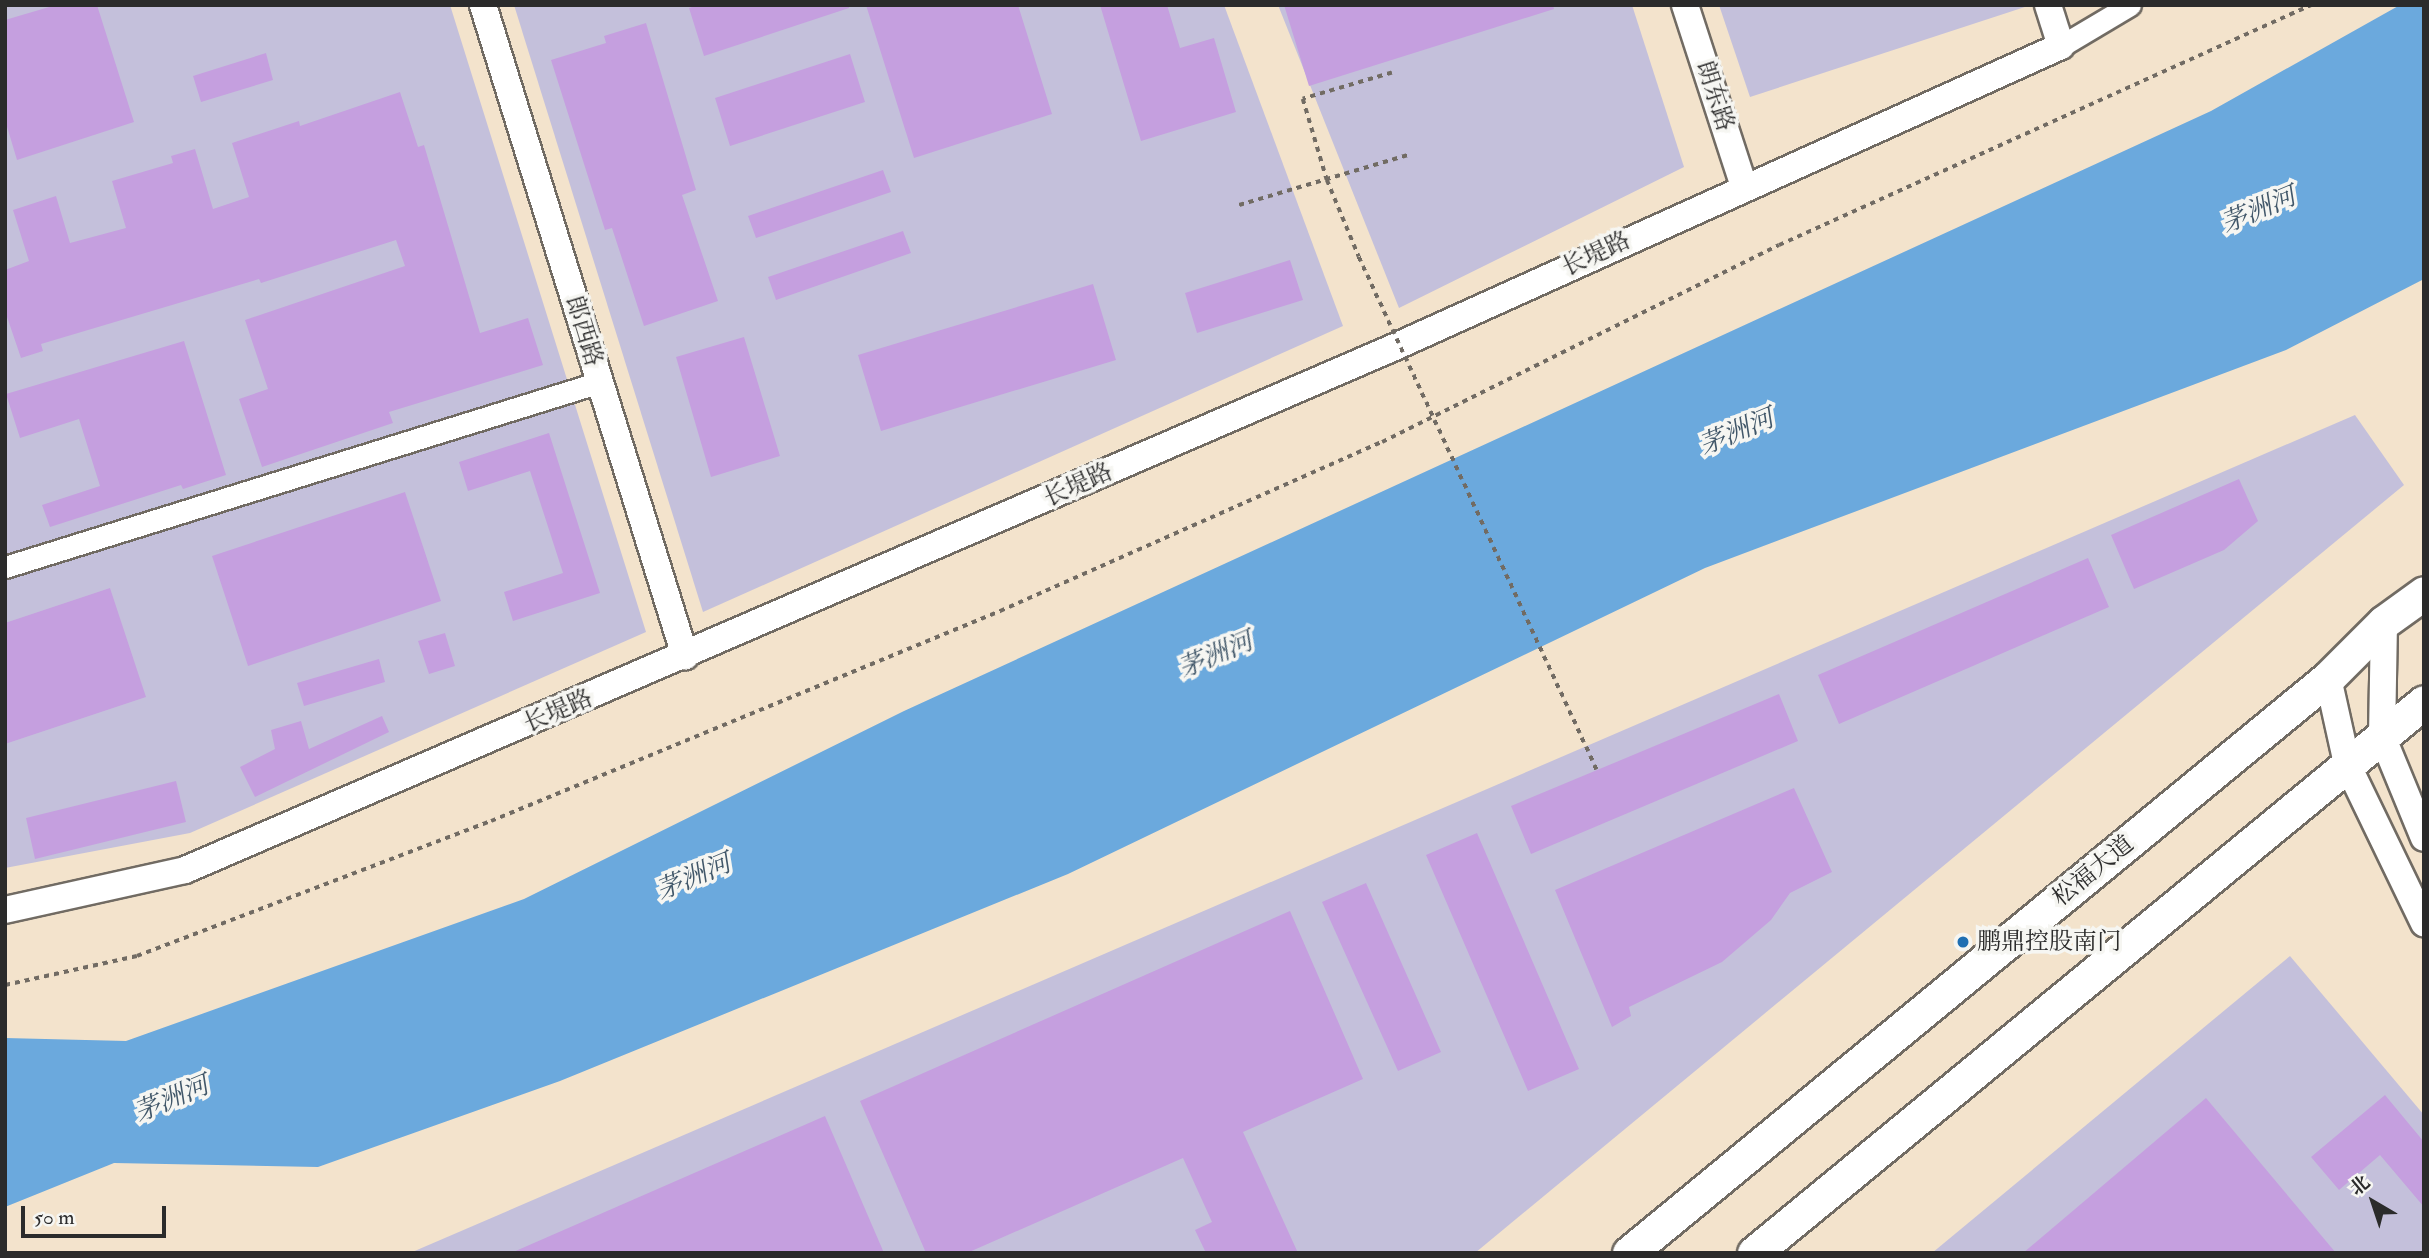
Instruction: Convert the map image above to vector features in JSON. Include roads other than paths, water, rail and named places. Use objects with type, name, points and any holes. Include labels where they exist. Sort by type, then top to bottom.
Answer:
[{"type":"main road","name":"松福大道","points":[[1629,1253],[2328,678],[2384,622],[2424,593]]},
{"type":"main road","points":[[1754,1253],[2424,702]]},
{"type":"street","name":"郎西路","points":[[483,5],[685,656]]},
{"type":"street","name":"朗东路","points":[[1685,5],[1744,187]]},
{"type":"street","points":[[2049,5],[2060,46]]},
{"type":"street","name":"长堤路","points":[[5,910],[185,870],[1388,350],[2060,46],[2130,5]]},
{"type":"street","points":[[5,567],[600,382]]},
{"type":"street","points":[[2384,622],[2382,736],[2424,838]]},
{"type":"street","points":[[2328,678],[2347,765],[2424,923]]},
{"type":"water","name":"茅洲河","points":[[2400,5],[2424,5],[2424,279],[2286,350],[1705,568],[1068,874],[560,1081],[318,1167],[114,1163],[5,1207],[5,1038],[126,1041],[524,899],[904,711],[2211,111]]},
{"type":"place","name":"鹏鼎控股南门","points":[[1963,942]]}]
